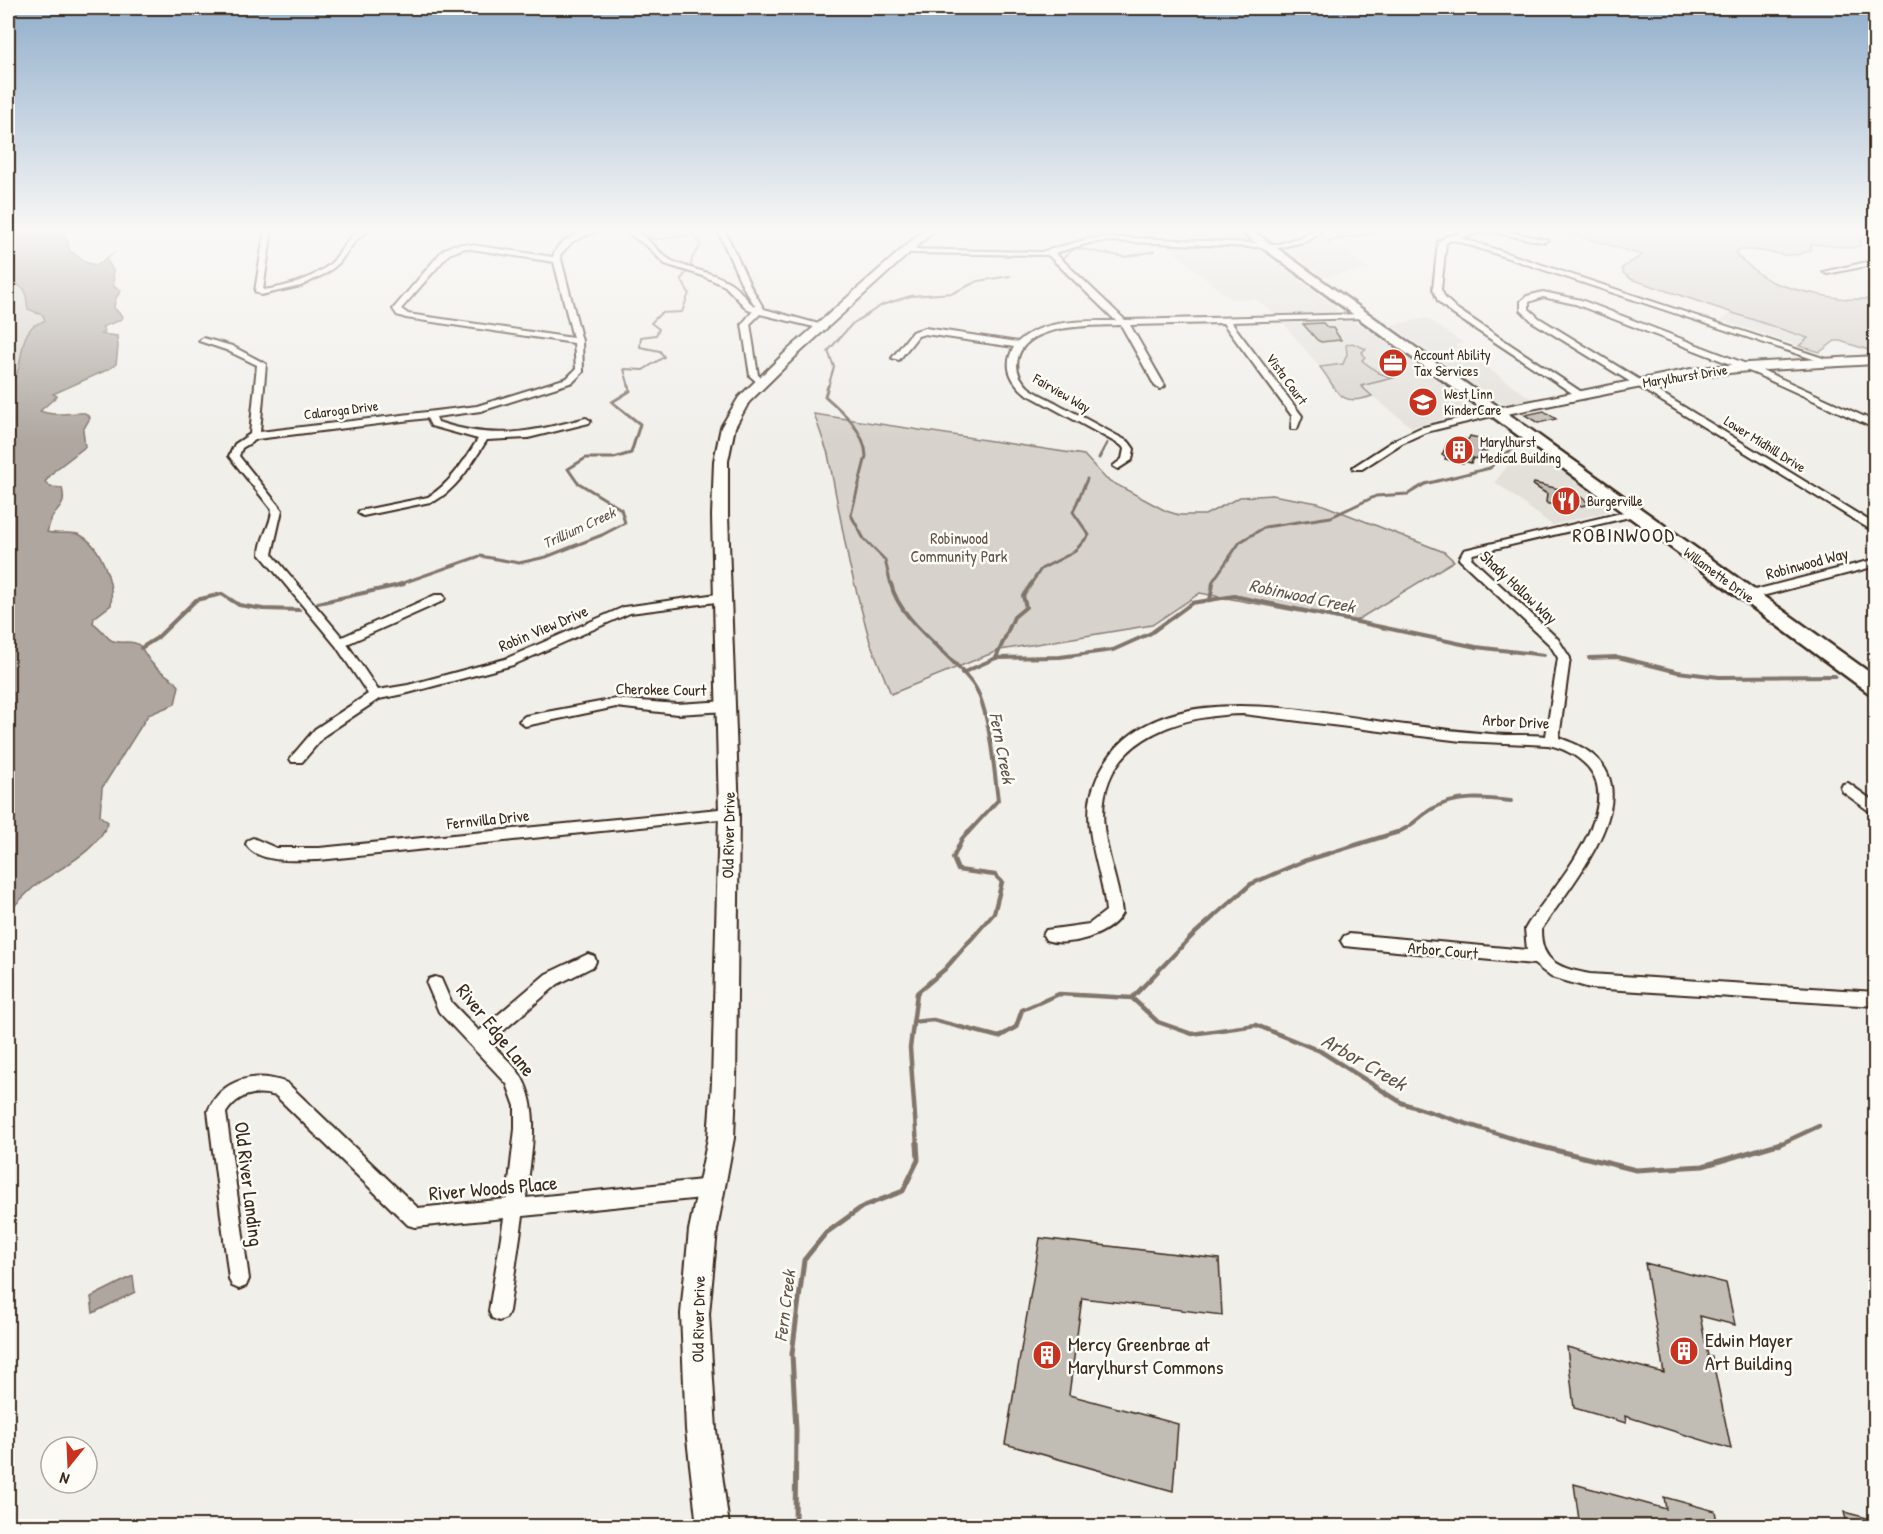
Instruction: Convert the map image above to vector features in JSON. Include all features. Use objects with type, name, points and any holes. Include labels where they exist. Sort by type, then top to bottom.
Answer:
[{"type":"main road","name":"Willamette Drive","points":[[1342,301],[1875,688]]},
{"type":"street","points":[[405,301],[398,309],[406,316],[578,341]]},
{"type":"street","name":"Calaroga Drive","points":[[255,436],[488,407],[570,380],[580,370],[578,341],[568,301]]},
{"type":"street","points":[[743,301],[758,311],[822,326]]},
{"type":"street","points":[[756,301],[761,308],[746,324],[754,376],[762,382]]},
{"type":"street","name":"Old River Drive","points":[[713,1527],[701,1430],[695,1314],[700,1257],[718,1158],[722,1116],[729,813],[720,487],[723,454],[728,428],[737,411],[762,382],[851,301]]},
{"type":"street","points":[[1100,301],[1128,329],[1160,386]]},
{"type":"street","points":[[1443,301],[1454,311],[1581,395]]},
{"type":"street","name":"Lower Midhill Drive","points":[[1525,301],[1525,310],[1536,320],[1875,530]]},
{"type":"street","name":"Lower Midhill Drive","points":[[1575,301],[1748,367]]},
{"type":"street","points":[[1645,301],[1831,362]]},
{"type":"street","points":[[896,358],[915,334],[925,331],[1019,345],[1036,334],[1083,324],[1363,316]]},
{"type":"street","name":"Vista Court","points":[[1226,320],[1297,416],[1294,427]]},
{"type":"street","points":[[203,341],[229,348],[262,364],[255,436],[238,445],[234,456],[264,490],[277,510],[273,529],[266,542],[266,554],[340,643],[375,695],[320,732],[297,759]]},
{"type":"street","name":"Fairview Way","points":[[1019,345],[1014,351],[1012,363],[1021,385],[1028,392],[1126,444],[1129,449],[1127,460],[1118,466]]},
{"type":"street","name":"Marylhurst Drive","points":[[1497,412],[1690,374],[1748,367],[1875,360]]},
{"type":"street","points":[[1748,367],[1875,426]]},
{"type":"street","points":[[1358,467],[1399,441],[1423,430],[1497,412]]},
{"type":"street","points":[[430,415],[434,424],[483,438],[538,434],[586,421]]},
{"type":"street","points":[[363,513],[440,495],[455,480],[483,438]]},
{"type":"street","name":"Shady Hollow Way","points":[[1552,740],[1563,657],[1561,652],[1554,642],[1465,559],[1468,552],[1634,513]]},
{"type":"street","name":"Robinwood Way","points":[[1747,596],[1875,562]]},
{"type":"street","name":"Robin View Drive","points":[[375,695],[509,662],[628,610],[724,597]]},
{"type":"street","points":[[340,643],[439,598]]},
{"type":"street","name":"Cherokee Court","points":[[525,721],[616,703],[677,709],[727,706]]},
{"type":"street","name":"Arbor Drive","points":[[1052,935],[1098,930],[1114,913],[1113,898],[1099,848],[1096,827],[1097,800],[1102,779],[1110,762],[1135,739],[1156,726],[1184,715],[1218,708],[1243,709],[1493,739],[1552,740],[1580,752],[1595,765],[1603,778],[1605,812],[1596,832],[1533,929],[1532,943],[1538,958]]},
{"type":"street","points":[[1848,788],[1875,811]]},
{"type":"street","name":"Fernvilla Drive","points":[[253,844],[260,850],[274,853],[319,854],[729,813]]},
{"type":"street","name":"Arbor Court","points":[[1349,941],[1538,958]]},
{"type":"street","points":[[1538,958],[1561,974],[1590,981],[1875,999]]},
{"type":"street","points":[[479,1041],[552,979],[588,961]]},
{"type":"street","name":"River Edge Lane","points":[[435,984],[445,1007],[513,1079],[524,1106],[524,1129],[499,1311]]},
{"type":"street","name":"River Woods Place","points":[[225,1097],[234,1090],[252,1085],[270,1085],[282,1089],[415,1218],[712,1188]]},
{"type":"street","name":"Old River Landing","points":[[225,1097],[218,1111],[239,1279]]},
{"type":"shaded area","points":[[27,301],[115,301],[114,308],[123,317],[102,327],[105,331],[101,334],[117,336],[116,364],[53,394],[57,396],[40,411],[57,414],[85,413],[90,418],[83,430],[85,447],[54,471],[45,482],[51,487],[62,488],[63,498],[47,532],[80,535],[94,547],[108,576],[111,605],[94,618],[93,623],[111,640],[139,645],[153,665],[179,686],[175,704],[148,715],[102,788],[100,816],[108,822],[103,833],[87,851],[35,886],[8,912],[8,386],[17,373],[27,334],[33,326],[45,320],[43,315],[28,309]]},
{"type":"shaded area","points":[[1258,301],[1328,301],[1338,311],[1331,314],[1276,315]]},
{"type":"shaded area","points":[[1741,306],[1819,331],[1799,346],[1721,320]]},
{"type":"shaded area","points":[[1427,318],[1463,343],[1455,345],[1532,399],[1512,404],[1498,402],[1391,325]]},
{"type":"shaded area","points":[[1352,321],[1360,324],[1423,368],[1474,410],[1411,427],[1360,386],[1392,378],[1379,373],[1362,360],[1362,352],[1356,347],[1346,345],[1347,354],[1342,365],[1320,367],[1283,323]]},
{"type":"shaded area","points":[[1538,453],[1611,507],[1610,511],[1552,525],[1495,482],[1512,460]]},
{"type":"shaded area","points":[[133,1276],[135,1292],[93,1313],[91,1297]]},
{"type":"green space","points":[[8,301],[30,301],[36,313],[43,315],[45,320],[28,336],[20,370],[8,386]]},
{"type":"green space","points":[[1696,301],[1875,301],[1875,352],[1840,341],[1835,341],[1820,352],[1799,346],[1808,338]]},
{"type":"green space","points":[[1352,343],[1366,349],[1362,352],[1365,357],[1362,360],[1364,362],[1379,373],[1393,378],[1361,386],[1372,396],[1352,400],[1340,395],[1320,367],[1343,364],[1347,354],[1346,345]]},
{"type":"green space","name":"Robinwood Community Park","points":[[814,414],[1084,455],[1106,479],[1166,511],[1179,515],[1205,515],[1240,497],[1272,495],[1318,503],[1444,552],[1454,561],[1354,622],[1200,593],[1152,625],[1000,650],[891,694],[870,642],[849,563],[828,454]]},
{"type":"building","points":[[1323,323],[1328,328],[1333,328],[1341,340],[1321,342],[1303,324]]},
{"type":"building","points":[[1544,411],[1556,419],[1538,423],[1525,415]]},
{"type":"building","name":"Marylhurst Medical Building","points":[[1470,436],[1491,441],[1486,452],[1482,451],[1477,459],[1473,458],[1471,463],[1445,459],[1446,456],[1442,455],[1448,442],[1451,443],[1454,437],[1468,440]]},
{"type":"building","name":"Burgerville","points":[[1534,483],[1559,489],[1570,489],[1590,504],[1567,509],[1559,504],[1548,504],[1547,494],[1533,485]]},
{"type":"building","name":"Mercy Greenbrae at Marylhurst Commons","points":[[1040,1238],[1219,1259],[1222,1315],[1082,1298],[1069,1395],[1178,1424],[1173,1491],[1005,1444]]},
{"type":"building","name":"Edwin Mayer Art Building","points":[[1645,1263],[1726,1283],[1735,1325],[1700,1316],[1708,1356],[1712,1357],[1731,1449],[1625,1416],[1626,1423],[1574,1408],[1567,1347],[1664,1373]]},
{"type":"building","points":[[1574,1484],[1666,1509],[1664,1497],[1715,1511],[1718,1527],[1580,1527]]},
{"type":"building","points":[[1844,1512],[1875,1520],[1875,1527],[1848,1527]]},
{"type":"waterway","name":"Trillium Creek","points":[[629,387],[624,369],[643,370],[664,357],[660,351],[640,347],[641,337],[656,335],[659,329],[651,323],[661,313],[682,312],[686,301]]},
{"type":"waterway","name":"Fern Creek","points":[[828,387],[834,367],[828,351],[852,324],[882,305],[896,301]]},
{"type":"waterway","name":"Trillium Creek","points":[[397,585],[480,556],[519,563],[546,557],[602,535],[625,523],[621,509],[577,482],[568,469],[586,458],[614,458],[631,453],[640,424],[612,402],[630,391],[629,386]]},
{"type":"waterway","name":"Fern Creek","points":[[828,386],[825,396],[852,422],[865,447],[866,456],[851,515],[864,539],[885,560],[891,585]]},
{"type":"waterway","points":[[1099,458],[1107,443]]},
{"type":"waterway","points":[[1212,585],[1240,542],[1265,527],[1331,517],[1376,496],[1408,494],[1425,484],[1490,468],[1499,457],[1519,446]]},
{"type":"waterway","points":[[1030,585],[1041,569],[1074,552],[1089,535],[1073,512],[1087,479]]},
{"type":"waterway","name":"Trillium Creek","points":[[318,603],[404,584]]},
{"type":"waterway","name":"Fern Creek","points":[[891,584],[905,612],[963,672]]},
{"type":"waterway","points":[[996,658],[1014,617],[1026,607],[1023,596],[1031,584]]},
{"type":"waterway","points":[[1210,600],[1213,584]]},
{"type":"waterway","name":"Trillium Creek","points":[[141,648],[157,638],[196,600],[222,594],[239,605],[263,609],[299,610]]},
{"type":"waterway","name":"Robinwood Creek","points":[[1210,600],[1234,596],[1476,647],[1544,655]]},
{"type":"waterway","name":"Robinwood Creek","points":[[996,658],[1060,657],[1113,650],[1151,633],[1192,603],[1210,600]]},
{"type":"waterway","name":"Robinwood Creek","points":[[1589,658],[1618,657],[1678,672],[1719,677],[1835,676]]},
{"type":"waterway","name":"Robinwood Creek","points":[[963,672],[996,658]]},
{"type":"waterway","name":"Fern Creek","points":[[963,672],[975,687],[984,711],[991,742],[998,800],[967,834]]},
{"type":"waterway","points":[[1398,832],[1432,809],[1451,801],[1481,799],[1511,801]]},
{"type":"waterway","name":"Fern Creek","points":[[913,1022],[917,993],[945,969],[994,913],[1002,882],[995,875],[958,870],[953,858],[968,832]]},
{"type":"waterway","points":[[1132,998],[1193,935],[1251,884],[1304,861],[1398,832]]},
{"type":"waterway","points":[[1392,834],[1398,832]]},
{"type":"waterway","name":"Arbor Creek","points":[[913,1022],[933,1020],[999,1037],[1016,1027],[1022,1010],[1059,994],[1132,998]]},
{"type":"waterway","name":"Arbor Creek","points":[[1132,998],[1158,1022],[1192,1034],[1256,1025],[1320,1051],[1402,1103],[1529,1144]]},
{"type":"waterway","name":"Fern Creek","points":[[913,1022],[910,1048],[917,1145]]},
{"type":"waterway","name":"Arbor Creek","points":[[1778,1145],[1819,1126]]},
{"type":"waterway","name":"Arbor Creek","points":[[1868,1133],[1876,1136]]},
{"type":"waterway","name":"Fern Creek","points":[[795,1526],[796,1430],[792,1354],[804,1260],[826,1233],[862,1207],[903,1191],[918,1160],[917,1143]]},
{"type":"waterway","name":"Arbor Creek","points":[[1529,1144],[1636,1170],[1703,1166],[1781,1143]]},
{"type":"place","name":"Account Ability Tax Services","points":[[1393,363]]},
{"type":"place","name":"West Linn KinderCare","points":[[1423,402]]},
{"type":"place","name":"Marylhurst Medical Building","points":[[1459,450]]},
{"type":"place","name":"Burgerville","points":[[1566,501]]},
{"type":"place","name":"Edwin Mayer Art Building","points":[[1684,1351]]},
{"type":"place","name":"Mercy Greenbrae at Marylhurst Commons","points":[[1047,1355]]},
{"type":"district","name":"ROBINWOOD","points":[[1624,535]]}]
